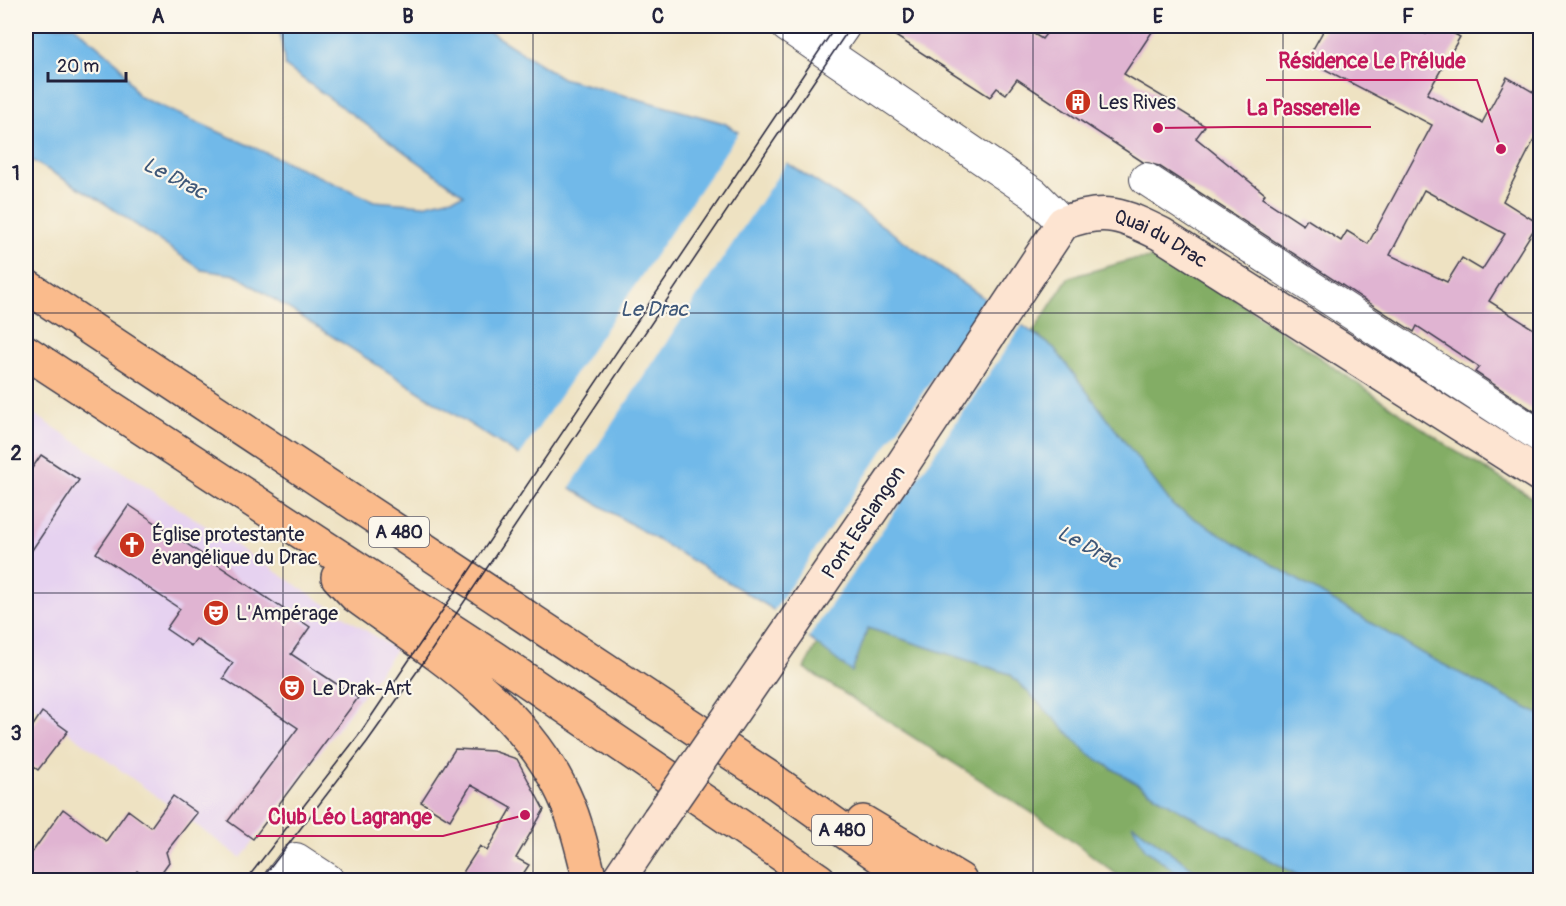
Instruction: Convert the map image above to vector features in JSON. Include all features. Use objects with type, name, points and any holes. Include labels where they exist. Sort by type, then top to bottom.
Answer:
[{"type":"highway","name":"A 480","points":[[26,286],[771,779],[913,880]]},
{"type":"highway","name":"A 480","points":[[26,352],[293,530],[494,658],[819,880]]},
{"type":"highway","points":[[293,530],[356,596],[496,701],[537,749],[559,784],[574,818],[590,880]]},
{"type":"highway","points":[[771,779],[875,827],[960,880]]},
{"type":"street","points":[[787,26],[1034,194],[1063,223]]},
{"type":"street","points":[[826,52],[844,26]]},
{"type":"street","name":"Quai du Drac","points":[[1146,179],[1540,436]]},
{"type":"street","name":"Quai du Drac","points":[[1063,223],[1089,213],[1131,219],[1161,234],[1540,474]]},
{"type":"street","name":"Pont Esclangon","points":[[618,880],[900,470],[1063,223]]},
{"type":"street","points":[[641,880],[659,819]]},
{"type":"street","points":[[288,870],[328,880]]},
{"type":"shaded area","points":[[26,409],[396,650],[241,858],[26,701]]},
{"type":"green space","points":[[1155,258],[1194,271],[1457,452],[1540,502],[1540,715],[1423,654],[1173,506],[1054,348],[1033,332],[1068,278],[1131,260]]},
{"type":"green space","points":[[868,628],[1010,674],[1090,755],[1175,807],[1306,880],[1208,880],[1134,825],[1145,849],[1187,880],[1124,880],[1056,828],[804,668],[817,644],[852,671]]},
{"type":"water","name":"Le Drac","points":[[26,26],[74,26],[119,64],[138,96],[374,201],[423,205],[464,195],[285,66],[279,26],[480,26],[562,78],[724,123],[856,207],[1054,348],[1173,506],[1423,654],[1540,715],[1540,880],[1306,880],[1175,807],[1090,755],[1010,674],[868,628],[852,672],[768,606],[559,481],[236,275],[202,270],[98,199],[26,157]]},
{"type":"water","points":[[1132,824],[1208,880],[1187,880],[1145,849]]},
{"type":"pier","points":[[741,129],[789,159],[568,490],[518,458]]},
{"type":"pier","points":[[988,297],[1024,323],[807,640],[772,613]]},
{"type":"building","points":[[880,26],[1021,26],[1042,39],[1052,26],[1156,26],[1124,74],[1175,104],[1174,107],[1205,126],[1196,138],[1265,194],[1262,198],[1303,225],[1307,219],[1341,241],[1347,231],[1368,244],[1432,125],[1307,60],[1326,26],[1412,26],[1426,34],[1431,26],[1440,26],[1460,37],[1427,94],[1482,123],[1507,77],[1540,96],[1540,128],[1503,201],[1538,223],[1489,301],[1540,333],[1540,415],[1475,372],[1479,367],[1417,326],[1414,332],[1159,166],[1143,162],[1017,79],[1006,94],[997,88],[990,97]],"holes":[[[1424,190],[1505,234],[1482,270],[1462,258],[1447,282],[1390,255]]]},
{"type":"building","points":[[41,455],[79,480],[26,559],[26,477]]},
{"type":"building","points":[[129,505],[310,627],[291,654],[358,698],[253,839],[228,821],[298,728],[223,678],[233,663],[196,639],[191,646],[166,629],[180,609],[96,553]]},
{"type":"building","points":[[42,712],[68,731],[38,770],[26,761],[26,736]]},
{"type":"building","points":[[455,749],[493,751],[517,759],[544,810],[516,858],[529,865],[519,880],[458,880],[480,846],[487,851],[512,808],[471,785],[450,820],[421,802]]},
{"type":"building","points":[[173,796],[197,813],[166,852],[169,862],[156,880],[150,880],[137,871],[131,880],[26,880],[26,861],[63,809],[106,841],[128,810],[151,827]]},
{"type":"tram line","points":[[246,880],[358,736],[836,26]]},
{"type":"tram line","points":[[261,880],[367,742],[423,663],[851,26]]},
{"type":"place","name":"Les Rives","points":[[1078,102]]},
{"type":"place","name":"La Passerelle","points":[[1158,128]]},
{"type":"place","name":"Résidence Le Prélude","points":[[1501,149]]},
{"type":"place","name":"Église protestante évangélique du Drac","points":[[132,545]]},
{"type":"place","name":"L'Ampérage","points":[[216,613]]},
{"type":"place","name":"Le Drak-Art","points":[[292,688]]},
{"type":"place","name":"Club Léo Lagrange","points":[[525,815]]}]
